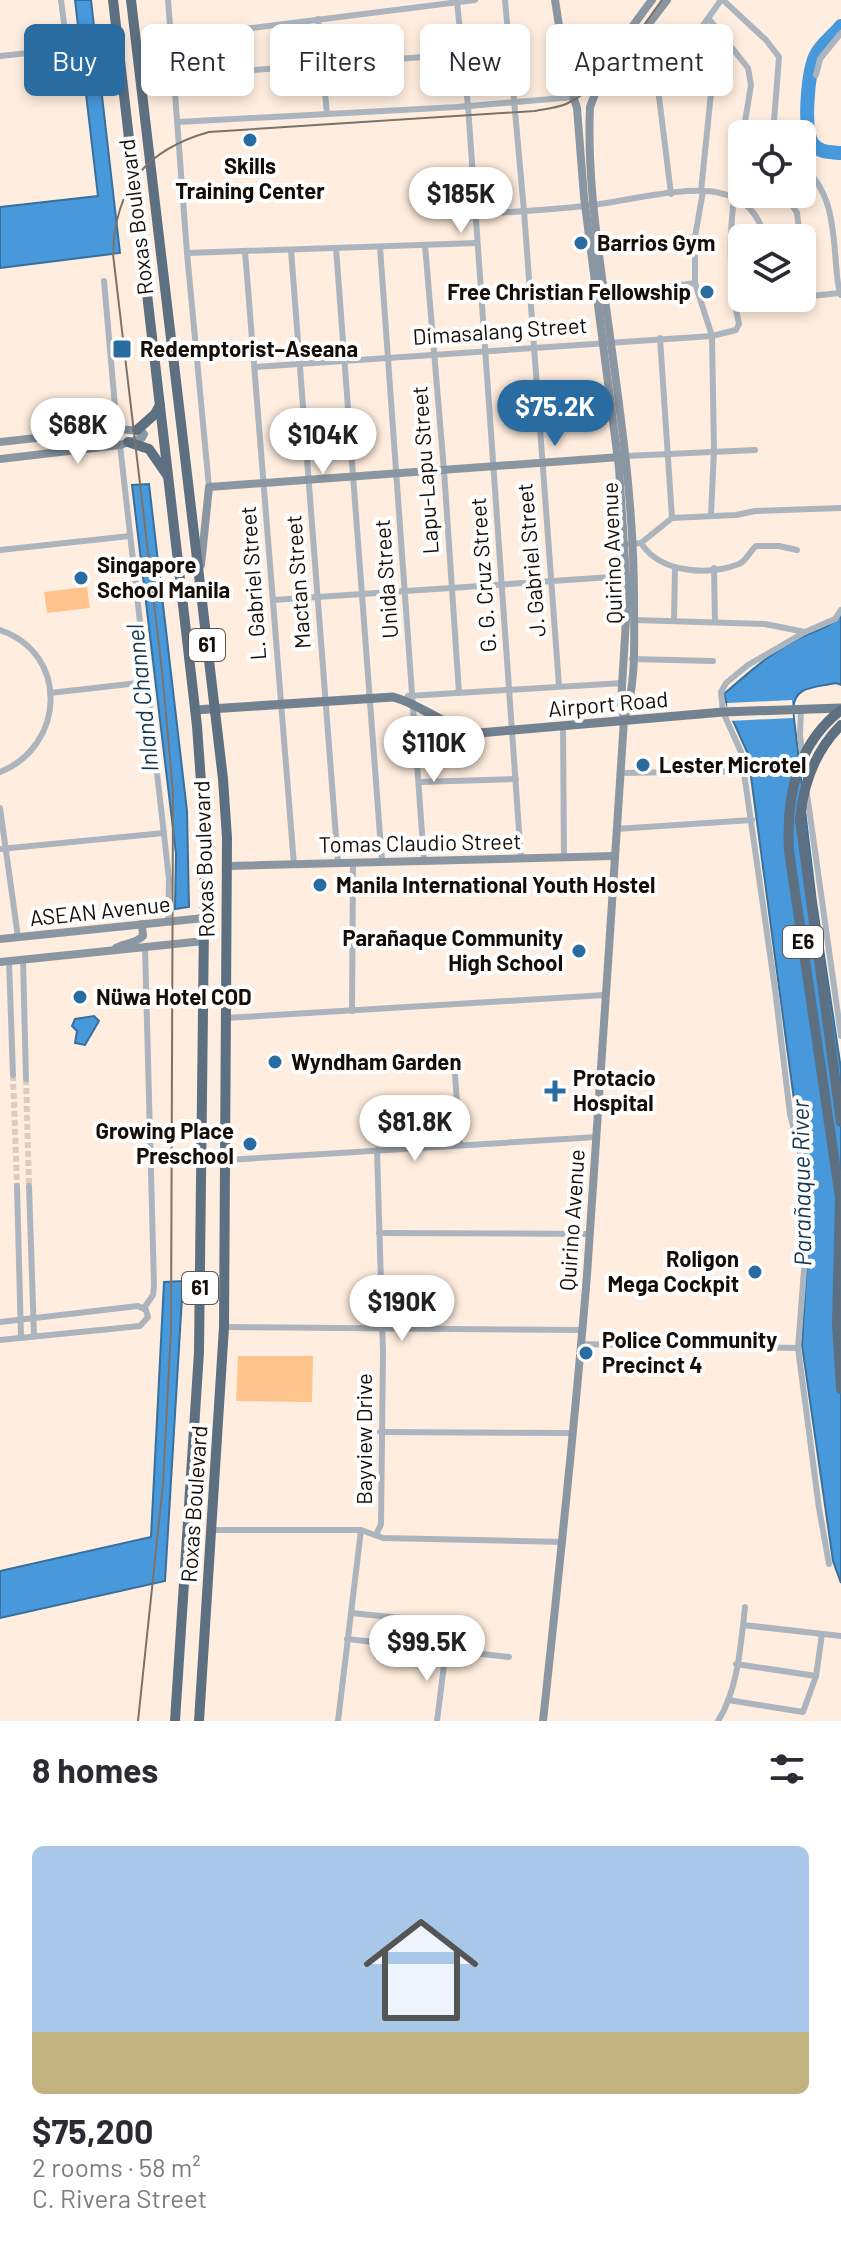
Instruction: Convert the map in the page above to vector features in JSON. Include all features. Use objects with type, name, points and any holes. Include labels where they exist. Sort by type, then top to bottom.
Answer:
[{"type":"highway","name":"Roxas Boulevard","points":[[113,0],[195,710],[205,838],[199,1352],[175,1721]]},
{"type":"highway","name":"Roxas Boulevard","points":[[131,0],[223,779],[228,866],[224,1327],[199,1721]]},
{"type":"highway","points":[[137,430],[155,414],[161,403]]},
{"type":"highway","points":[[124,444],[149,449],[169,478]]},
{"type":"highway","name":"E6","points":[[841,709],[817,733],[800,762],[787,820],[840,1198],[837,1323],[841,1389]]},
{"type":"highway","name":"E6","points":[[841,725],[826,742],[809,771],[800,820],[841,1122]]},
{"type":"main road","name":"Quirino Avenue","points":[[555,0],[558,24]]},
{"type":"main road","points":[[633,24],[652,0]]},
{"type":"main road","points":[[649,24],[667,0]]},
{"type":"main road","name":"Quirino Avenue","points":[[573,96],[633,544],[634,620],[630,704],[624,720]]},
{"type":"main road","points":[[575,102],[583,105],[591,103],[595,96]]},
{"type":"main road","name":"Quirino Avenue","points":[[590,206],[591,103]]},
{"type":"main road","points":[[0,442],[117,429],[143,432],[143,437],[124,444],[0,459]]},
{"type":"main road","points":[[199,582],[209,487],[622,456]]},
{"type":"main road","name":"Quirino Avenue","points":[[543,1721],[563,1542],[590,1234],[624,720],[621,703],[626,576],[633,544]]},
{"type":"main road","name":"Airport Road","points":[[195,710],[393,697],[413,700],[438,720],[466,732],[512,731],[725,712],[841,709]]},
{"type":"main road","name":"Tomas Claudio Street","points":[[228,866],[614,856]]},
{"type":"main road","name":"ASEAN Avenue","points":[[0,939],[204,918]]},
{"type":"main road","points":[[112,950],[125,942],[141,939],[142,924]]},
{"type":"main road","name":"ASEAN Avenue","points":[[5,961],[204,941]]},
{"type":"street","points":[[0,56],[63,47],[66,39],[61,0]]},
{"type":"street","points":[[168,0],[171,24]]},
{"type":"street","points":[[254,27],[475,0]]},
{"type":"street","name":"J. Gabriel Street","points":[[505,0],[559,686]]},
{"type":"street","points":[[705,24],[722,0],[779,57],[774,120]]},
{"type":"street","name":"G. G. Cruz Street","points":[[457,2],[459,24]]},
{"type":"street","points":[[318,19],[318,24]]},
{"type":"street","points":[[709,19],[713,24]]},
{"type":"street","points":[[816,75],[820,59],[841,33]]},
{"type":"street","points":[[733,50],[748,68],[750,76],[745,120]]},
{"type":"street","points":[[176,96],[187,253],[209,487]]},
{"type":"street","points":[[325,96],[327,114]]},
{"type":"street","name":"G. G. Cruz Street","points":[[467,96],[521,859]]},
{"type":"street","points":[[657,96],[671,194]]},
{"type":"street","points":[[711,96],[695,237],[695,283],[712,336],[714,451],[711,515]]},
{"type":"street","points":[[178,122],[575,102]]},
{"type":"street","points":[[816,179],[826,198],[831,221],[840,294],[816,296]]},
{"type":"street","points":[[475,215],[590,206],[702,191],[728,196]]},
{"type":"street","name":"Dimasalang Street","points":[[255,367],[712,336],[736,330],[739,321],[730,252],[732,208]]},
{"type":"street","points":[[595,252],[695,237]]},
{"type":"street","points":[[187,253],[477,243]]},
{"type":"street","name":"Lapu-Lapu Street","points":[[425,245],[459,693]]},
{"type":"street","name":"Unida Street","points":[[380,247],[424,861]]},
{"type":"street","points":[[336,248],[382,862]]},
{"type":"street","name":"Mactan Street","points":[[291,250],[338,863]]},
{"type":"street","name":"L. Gabriel Street","points":[[245,251],[294,865]]},
{"type":"street","points":[[104,281],[117,429]]},
{"type":"street","points":[[601,296],[695,283]]},
{"type":"street","points":[[660,338],[672,518]]},
{"type":"street","points":[[124,444],[130,536],[169,879],[168,922]]},
{"type":"street","points":[[622,456],[755,450]]},
{"type":"street","points":[[797,550],[756,546],[746,560],[738,564],[675,569],[633,544],[672,518],[841,508]]},
{"type":"street","points":[[0,550],[130,536]]},
{"type":"street","points":[[714,568],[715,622]]},
{"type":"street","points":[[674,621],[675,569]]},
{"type":"street","points":[[273,600],[626,576]]},
{"type":"street","points":[[829,1564],[798,1348],[810,1192],[790,1114],[741,752],[725,712],[721,692],[726,683],[748,665],[805,632],[835,619],[841,610]]},
{"type":"street","points":[[634,620],[765,624],[805,632]]},
{"type":"street","points":[[0,630],[17,638],[37,657],[44,668],[50,693],[48,722],[37,745],[24,759],[0,772]]},
{"type":"street","points":[[632,659],[713,661]]},
{"type":"street","points":[[50,693],[147,682]]},
{"type":"street","points":[[413,700],[459,693],[623,683]]},
{"type":"street","points":[[797,709],[841,1036]]},
{"type":"street","points":[[563,726],[564,858]]},
{"type":"street","points":[[621,773],[744,771]]},
{"type":"street","points":[[419,782],[516,779]]},
{"type":"street","points":[[0,808],[2,849],[18,937]]},
{"type":"street","points":[[616,829],[752,820]]},
{"type":"street","points":[[2,849],[164,833]]},
{"type":"street","points":[[352,1011],[353,863]]},
{"type":"street","points":[[144,1308],[153,1295],[154,1286],[145,947]]},
{"type":"street","points":[[23,959],[26,1079]]},
{"type":"street","points":[[5,961],[13,1075]]},
{"type":"street","points":[[226,1018],[605,995]]},
{"type":"street","points":[[455,1074],[460,1145]]},
{"type":"street","points":[[227,1160],[597,1137]]},
{"type":"street","name":"Bayview Drive","points":[[376,1535],[381,1524],[382,1328],[377,1150]]},
{"type":"street","points":[[17,1186],[21,1338]]},
{"type":"street","points":[[29,1186],[34,1336]]},
{"type":"street","points":[[379,1233],[590,1234]]},
{"type":"street","points":[[0,1322],[138,1306],[144,1308],[148,1317],[140,1326],[0,1340]]},
{"type":"street","points":[[224,1327],[582,1330]]},
{"type":"street","points":[[580,1344],[798,1348]]},
{"type":"street","points":[[380,1432],[572,1433]]},
{"type":"street","name":"Bayview Drive","points":[[212,1530],[361,1530],[402,1539],[563,1542]]},
{"type":"street","points":[[338,1721],[361,1530]]},
{"type":"street","points":[[718,1721],[728,1700],[745,1607]]},
{"type":"street","points":[[351,1613],[442,1622]]},
{"type":"street","points":[[743,1625],[841,1636]]},
{"type":"street","points":[[728,1700],[803,1712],[816,1676],[822,1634]]},
{"type":"street","points":[[347,1639],[509,1657]]},
{"type":"street","points":[[437,1721],[446,1649]]},
{"type":"street","points":[[736,1664],[816,1676]]},
{"type":"shaded area","points":[[87,587],[90,608],[47,613],[44,592]]},
{"type":"shaded area","points":[[238,1356],[313,1356],[312,1402],[236,1401]]},
{"type":"water","points":[[75,0],[91,0],[94,24],[78,24]]},
{"type":"water","points":[[86,96],[102,96],[120,253],[0,268],[0,207],[98,196]]},
{"type":"water","points":[[149,484],[187,811],[189,907],[175,909],[176,854],[132,485]]},
{"type":"water","points":[[841,615],[841,685],[836,683],[807,689],[797,696],[793,710],[816,902],[841,1069],[841,1583],[833,1561],[802,1345],[811,1193],[800,1145],[748,754],[724,694],[777,652],[826,627]]},
{"type":"water","points":[[94,1016],[99,1021],[85,1045],[75,1043],[77,1031],[72,1026],[75,1019]]},
{"type":"water","points":[[183,1281],[165,1581],[0,1618],[0,1571],[151,1537],[164,1282]]},
{"type":"pier","points":[[792,700],[793,718],[728,721],[727,703]]},
{"type":"waterway","points":[[841,26],[816,55],[807,112],[812,143],[821,150],[841,153]]},
{"type":"tunnel","points":[[13,1075],[17,1186]]},
{"type":"tunnel","points":[[26,1079],[29,1186]]},
{"type":"tram line","points":[[138,1721],[163,1484],[171,1330],[173,792],[162,671],[113,254],[120,210],[127,191],[151,161],[167,149],[209,132],[535,111],[566,104],[581,96],[608,72],[662,0]]},
{"type":"place","name":"Skills Training Center","points":[[250,140]]},
{"type":"place","name":"Barrios Gym","points":[[581,243]]},
{"type":"place","name":"Free Christian Fellowship","points":[[707,292]]},
{"type":"place","name":"Redemptorist–Aseana","points":[[122,349]]},
{"type":"place","name":"Singapore School Manila","points":[[81,578]]},
{"type":"place","name":"Lester Microtel","points":[[643,765]]},
{"type":"place","name":"Manila International Youth Hostel","points":[[320,885]]},
{"type":"place","name":"Parañaque Community High School","points":[[579,951]]},
{"type":"place","name":"Nüwa Hotel COD","points":[[80,997]]},
{"type":"place","name":"Wyndham Garden","points":[[275,1062]]},
{"type":"place","name":"Protacio Hospital","points":[[555,1091]]},
{"type":"place","name":"Growing Place Preschool","points":[[250,1144]]},
{"type":"place","name":"Roligon Mega Cockpit","points":[[755,1272]]},
{"type":"place","name":"Police Community Precinct 4","points":[[586,1353]]},
{"type":"water label","name":"Inland Channel","points":[[143,698]]},
{"type":"water label","name":"Parañaque River","points":[[802,1183]]}]
